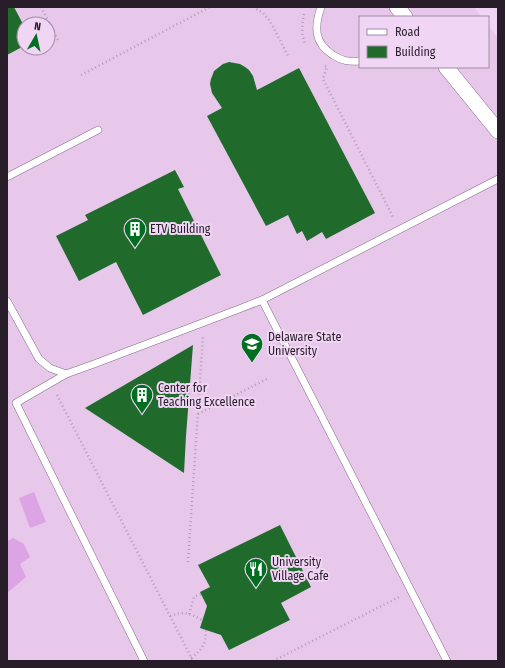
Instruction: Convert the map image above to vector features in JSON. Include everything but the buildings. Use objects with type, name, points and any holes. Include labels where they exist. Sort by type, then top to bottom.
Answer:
[{"type":"street","points":[[396,7],[404,16]]},
{"type":"street","points":[[447,68],[498,131]]},
{"type":"lane","points":[[320,7],[317,18],[317,34],[320,42],[326,50],[339,59],[350,62],[359,61]]},
{"type":"lane","points":[[7,177],[98,130]]},
{"type":"lane","points":[[144,661],[16,402],[66,374],[262,300],[498,179]]},
{"type":"lane","points":[[262,300],[446,661]]},
{"type":"lane","points":[[7,301],[39,359],[50,368],[66,374]]},
{"type":"path","points":[[41,7],[59,42]]},
{"type":"path","points":[[81,75],[210,7]]},
{"type":"path","points":[[253,7],[263,13],[270,21],[288,56]]},
{"type":"path","points":[[304,14],[302,33],[307,46]]},
{"type":"path","points":[[322,64],[327,67],[323,80],[394,219]]},
{"type":"path","points":[[188,562],[203,336]]},
{"type":"path","points":[[198,414],[269,378]]},
{"type":"path","points":[[57,395],[192,660],[202,648],[206,638],[206,630]]},
{"type":"path","points":[[273,661],[411,591]]},
{"type":"path","points":[[189,614],[194,597],[201,594]]},
{"type":"path","points":[[170,616],[178,613],[189,614],[202,620]]},
{"type":"shaded area","name":"Delaware State University","points":[[7,7],[474,7],[481,16],[359,16],[359,68],[489,68],[489,26],[498,38],[498,661],[7,661]]},
{"type":"shaded area","points":[[34,492],[46,522],[30,528],[19,498]]},
{"type":"shaded area","points":[[13,538],[24,544],[30,557],[20,564],[26,577],[7,593],[7,541]]},
{"type":"place","name":"ETV Building","points":[[135,248]]},
{"type":"place","name":"Delaware State University","points":[[252,364]]},
{"type":"place","name":"Center for Teaching Excellence","points":[[142,414]]},
{"type":"place","name":"University Village Cafe","points":[[256,588]]}]
